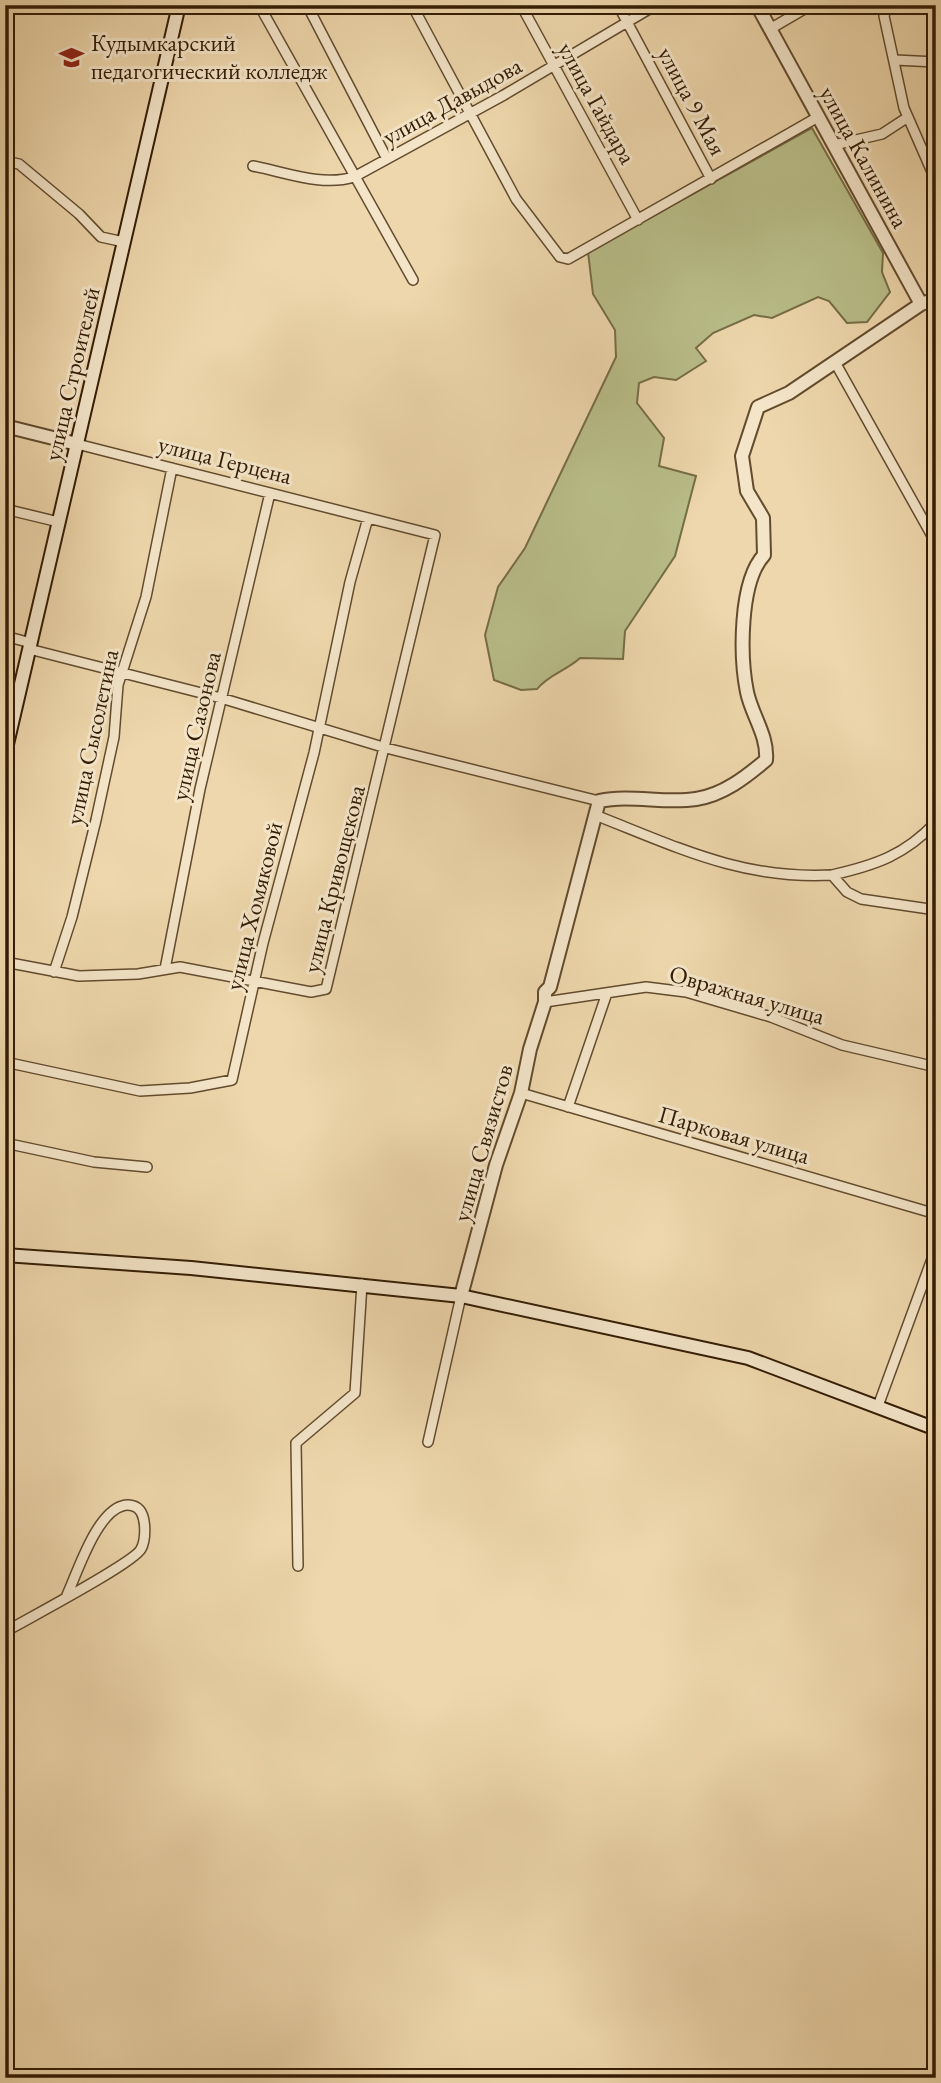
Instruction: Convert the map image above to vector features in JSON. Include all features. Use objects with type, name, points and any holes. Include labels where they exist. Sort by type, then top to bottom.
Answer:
[{"type":"main road","name":"улица Строителей","points":[[5,753],[179,5]]},
{"type":"main road","name":"улица Калинина","points":[[757,5],[921,304]]},
{"type":"main road","points":[[599,801],[620,796],[696,799],[740,782],[766,760],[767,745],[747,692],[742,635],[753,566],[764,555],[762,518],[747,491],[742,456],[758,407],[789,393],[921,304],[936,299]]},
{"type":"main road","name":"улица Герцена","points":[[5,426],[77,444]]},
{"type":"main road","name":"улица Связистов","points":[[461,1296],[496,1165],[521,1093],[530,1048],[545,1002],[545,992],[550,986],[599,801]]},
{"type":"main road","points":[[5,1255],[362,1284],[461,1296],[748,1358],[936,1429]]},
{"type":"street","points":[[307,5],[387,159]]},
{"type":"street","points":[[412,5],[516,199],[560,257],[568,259],[818,117]]},
{"type":"street","name":"улица Гайдара","points":[[520,5],[638,220]]},
{"type":"street","name":"улица 9 Мая","points":[[618,5],[711,179]]},
{"type":"street","name":"улица Давыдова","points":[[253,166],[325,181],[338,182],[354,177],[472,113],[656,5]]},
{"type":"street","points":[[770,29],[811,5]]},
{"type":"street","points":[[887,5],[884,16],[908,117],[936,181]]},
{"type":"street","points":[[264,7],[354,177],[413,280]]},
{"type":"street","points":[[895,60],[936,62]]},
{"type":"street","points":[[834,145],[882,134],[908,117]]},
{"type":"street","points":[[7,159],[19,164],[79,214],[101,237],[124,242]]},
{"type":"street","points":[[836,363],[936,543]]},
{"type":"street","name":"улица Герцена","points":[[77,444],[435,535],[386,748]]},
{"type":"street","name":"улица Сысолетина","points":[[54,972],[72,917],[96,820],[114,737],[122,673],[146,597],[172,468]]},
{"type":"street","name":"улица Сазонова","points":[[165,969],[200,789],[270,493]]},
{"type":"street","points":[[5,509],[59,523]]},
{"type":"street","name":"улица Хомяковой","points":[[5,1062],[140,1091],[232,1080],[320,726],[350,583],[368,518]]},
{"type":"street","points":[[5,636],[30,646],[320,726],[386,748],[599,801]]},
{"type":"street","name":"улица Кривощекова","points":[[255,980],[311,992],[326,989],[386,748]]},
{"type":"street","points":[[595,815],[739,869],[796,877],[832,875],[863,868],[914,845],[936,821]]},
{"type":"street","points":[[832,875],[847,892],[861,899],[936,910]]},
{"type":"street","points":[[5,962],[79,976],[138,974],[180,967],[255,980]]},
{"type":"street","name":"Овражная улица","points":[[545,1002],[646,987],[686,992],[771,1017],[842,1045],[936,1067]]},
{"type":"street","points":[[568,1107],[607,993]]},
{"type":"street","name":"Парковая улица","points":[[521,1093],[936,1213]]},
{"type":"street","points":[[5,1143],[94,1162],[147,1167]]},
{"type":"street","points":[[878,1406],[936,1248]]},
{"type":"street","points":[[298,1566],[296,1443],[355,1393],[362,1284]]},
{"type":"street","points":[[428,1442],[461,1296]]},
{"type":"street","points":[[5,1632],[67,1595],[122,1567],[141,1550],[145,1533],[141,1512],[134,1506],[125,1505],[111,1511],[91,1540],[67,1595]]},
{"type":"green space","points":[[812,128],[883,253],[882,272],[890,292],[867,322],[847,323],[829,301],[818,297],[772,318],[754,315],[713,333],[696,348],[706,361],[676,380],[654,377],[639,383],[637,403],[664,438],[659,466],[696,476],[675,556],[625,631],[623,659],[580,658],[537,689],[521,690],[494,680],[485,635],[498,587],[525,548],[616,357],[615,330],[593,294],[588,252]]},
{"type":"place","name":"Кудымкарский педагогический колледж","points":[[71,57]]}]
